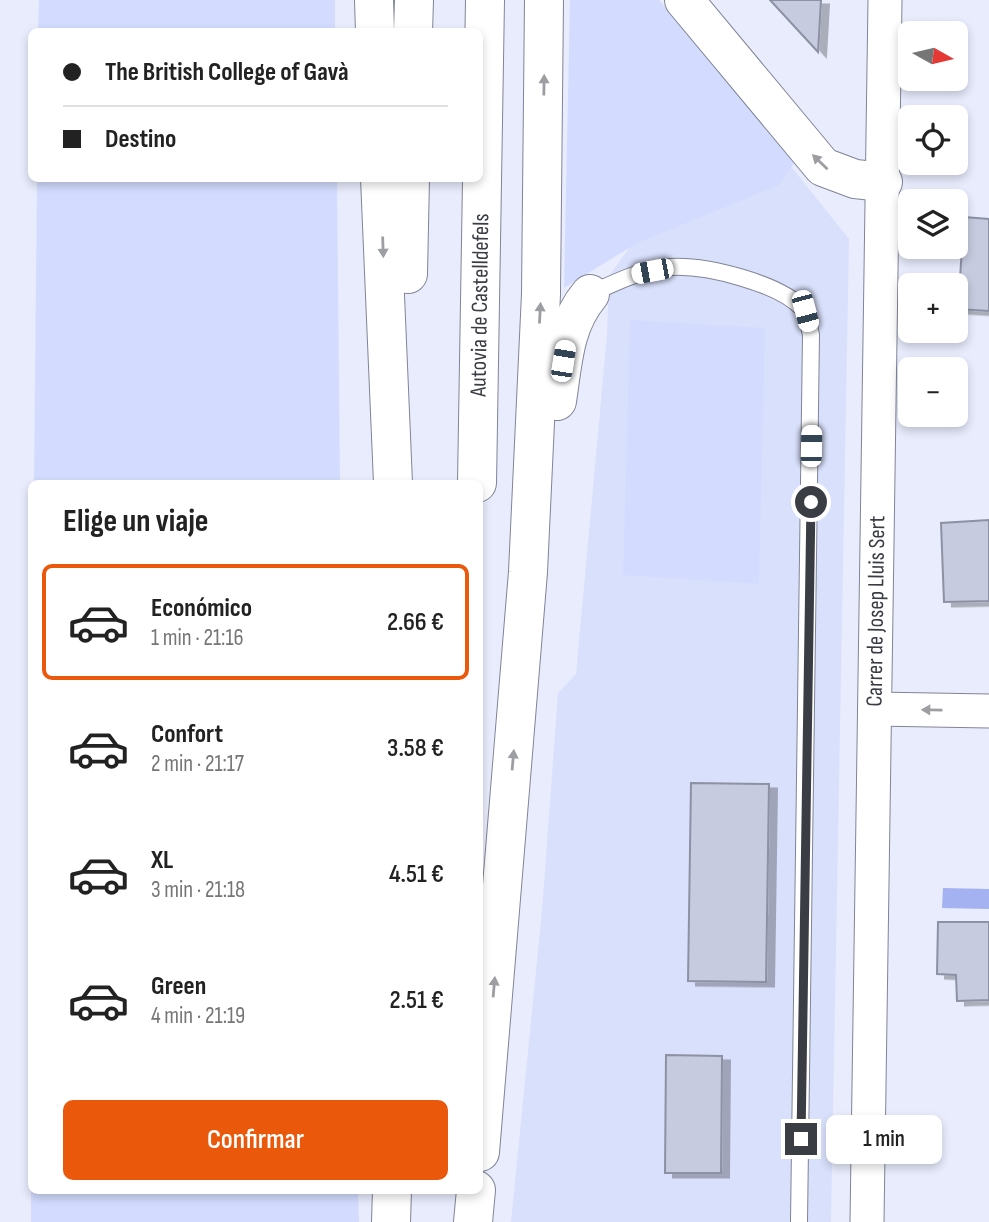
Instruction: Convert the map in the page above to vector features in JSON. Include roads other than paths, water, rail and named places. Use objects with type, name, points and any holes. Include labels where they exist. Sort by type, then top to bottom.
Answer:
[{"type":"highway","points":[[374,0],[375,28]]},
{"type":"highway","points":[[413,28],[414,0]]},
{"type":"highway","name":"Autovia de Castelldefels","points":[[483,121],[485,0]]},
{"type":"highway","points":[[483,1116],[528,572],[541,294],[544,0]]},
{"type":"highway","points":[[684,0],[823,167],[855,179],[883,181]]},
{"type":"highway","points":[[380,182],[393,480]]},
{"type":"highway","points":[[403,480],[410,182]]},
{"type":"highway","name":"Autovia de Castelldefels","points":[[477,480],[482,182]]},
{"type":"highway","points":[[528,572],[568,335],[575,311],[590,293]]},
{"type":"highway","points":[[391,1222],[392,1194]]},
{"type":"highway","points":[[463,1194],[463,1222]]},
{"type":"highway","points":[[473,1222],[476,1194]]},
{"type":"street","name":"Carrer de Josep Lluis Sert","points":[[867,1222],[886,0]]},
{"type":"street","points":[[875,709],[989,711]]},
{"type":"lane","points":[[590,293],[631,275],[672,267],[728,273],[786,296],[805,311],[811,335],[799,1222]]},
{"type":"water","points":[[943,888],[989,889],[989,909],[942,908]]}]
